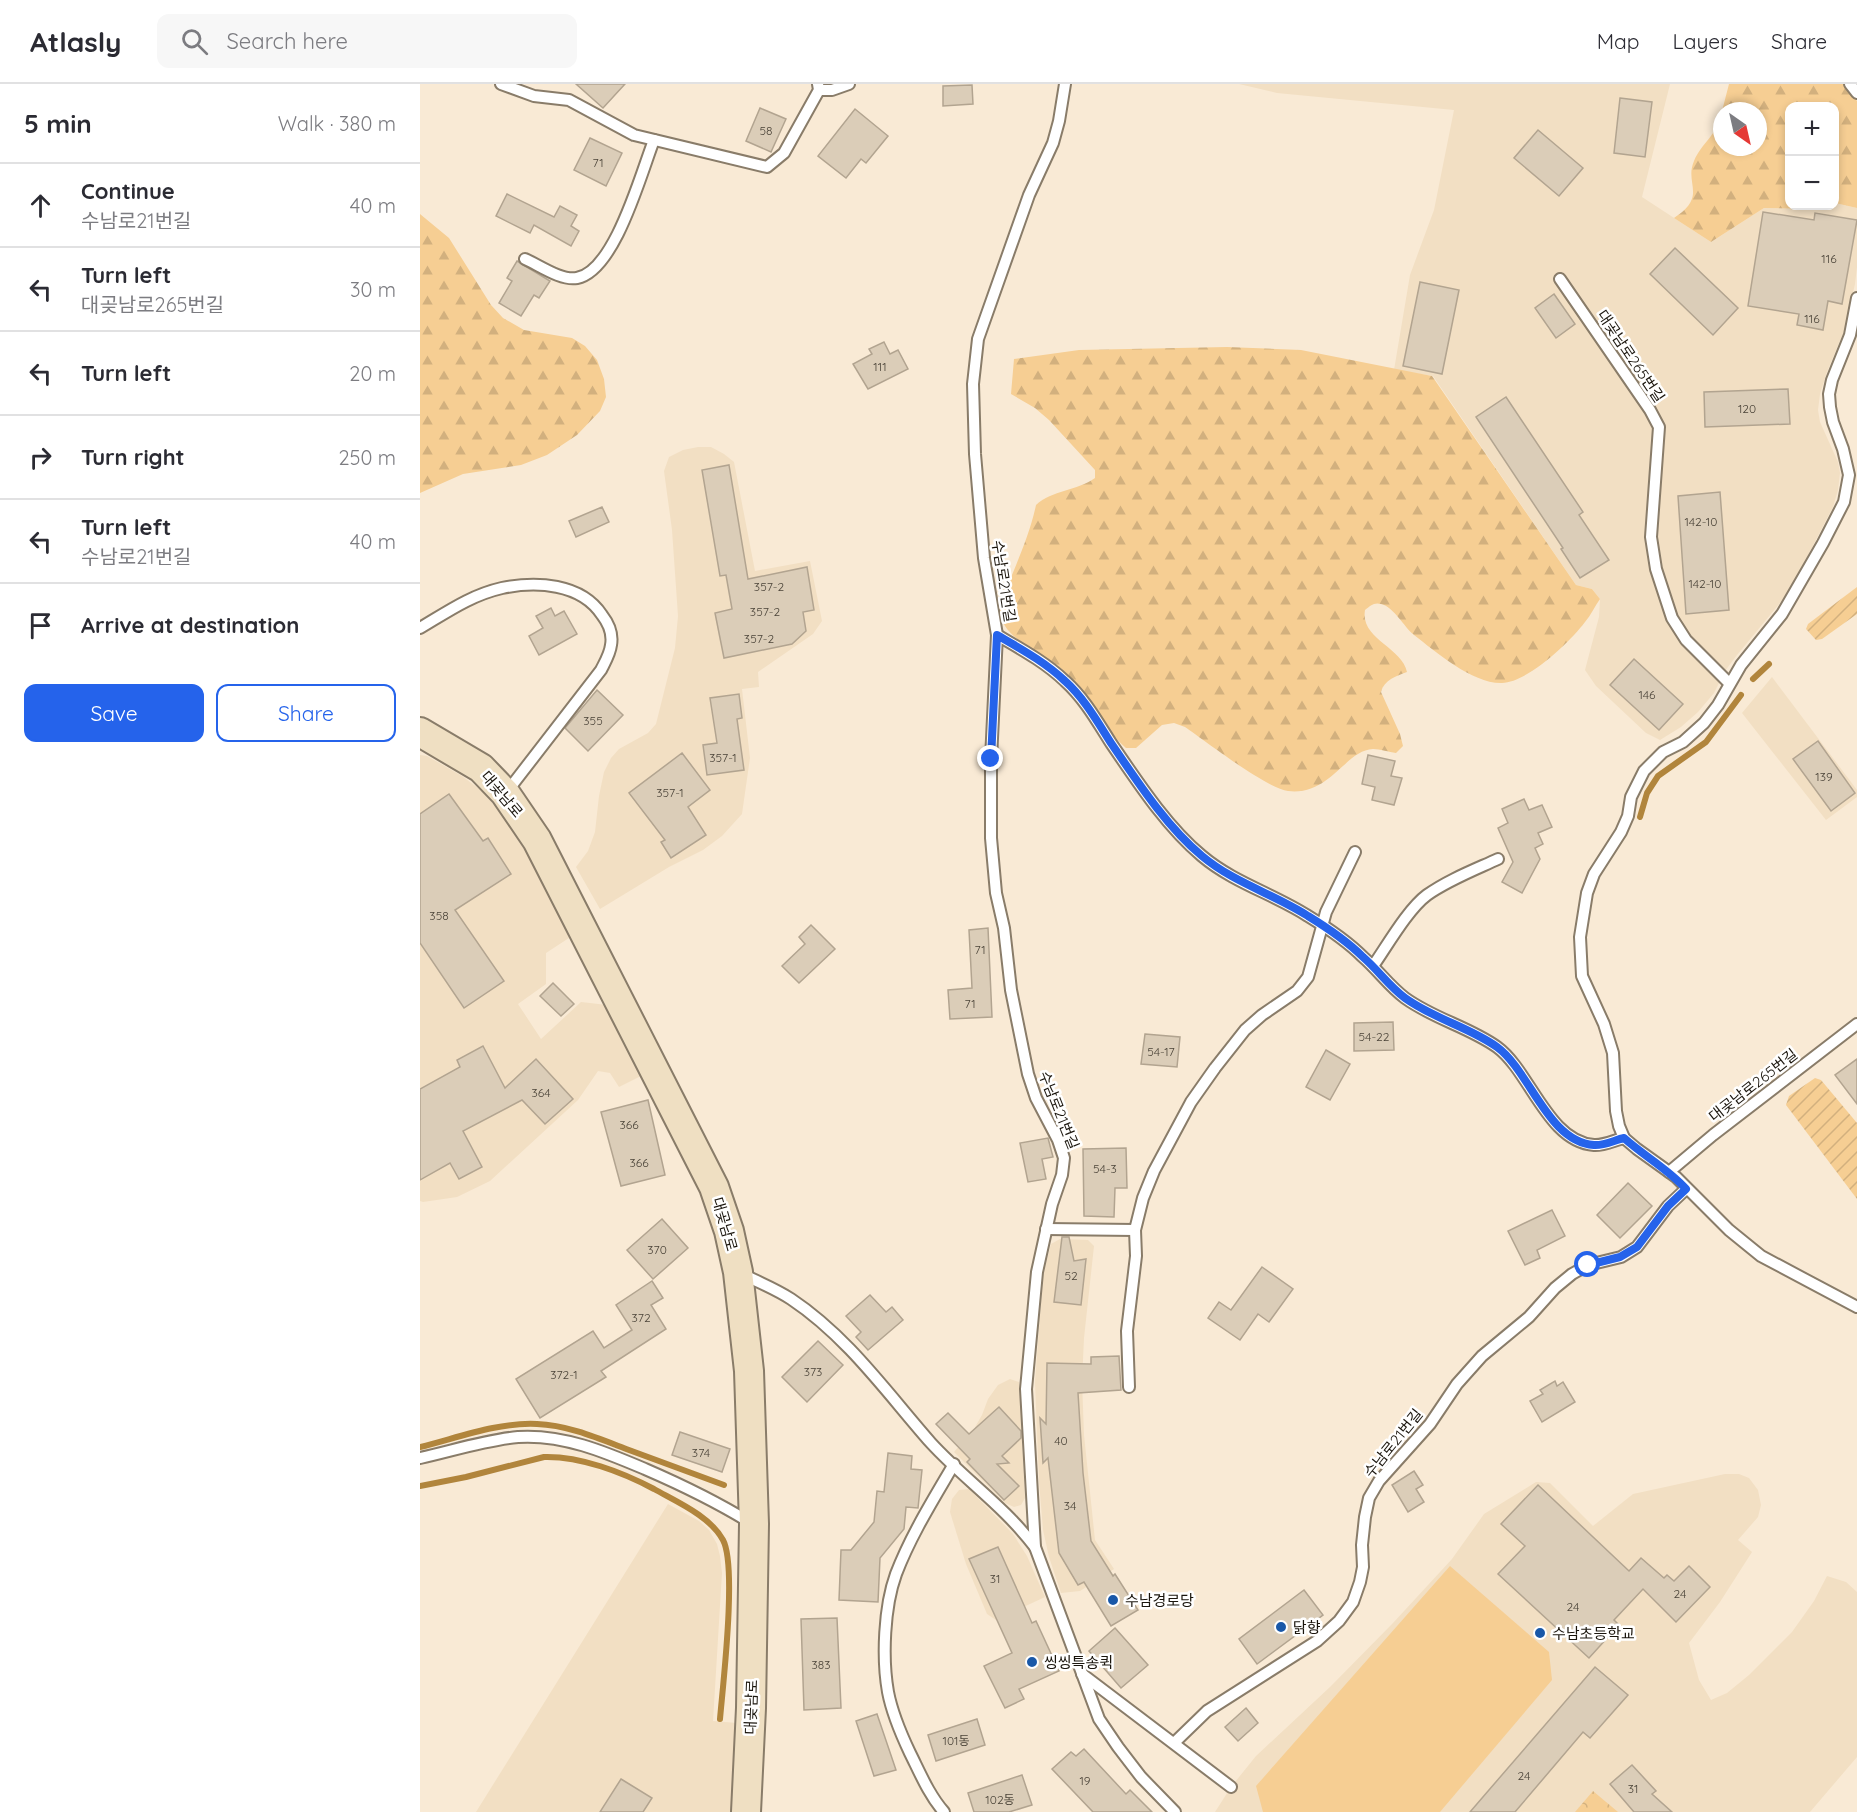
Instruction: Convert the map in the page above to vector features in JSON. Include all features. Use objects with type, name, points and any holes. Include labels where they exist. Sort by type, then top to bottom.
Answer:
[{"type":"street","name":"대곶남로","points":[[420,732],[481,768],[505,793],[537,840],[714,1187],[729,1231],[738,1272],[748,1371],[754,1524],[751,1708],[746,1812]]},
{"type":"lane","points":[[501,84],[534,96],[569,100],[634,135],[767,167],[784,153],[819,87],[832,90],[849,84]]},
{"type":"lane","name":"수남로21번길","points":[[1065,84],[1053,143],[1029,195],[978,339],[973,384],[975,454],[984,558],[997,635],[991,759],[991,838],[996,893],[1004,928],[1011,990],[1028,1074],[1036,1098],[1058,1140],[1064,1158],[1062,1175],[1052,1204],[1037,1272],[1026,1389],[1035,1547],[1099,1719],[1141,1777],[1175,1812]]},
{"type":"lane","points":[[1850,84],[1857,93]]},
{"type":"lane","points":[[525,259],[563,276],[577,278],[593,270],[609,252],[621,229],[654,140]]},
{"type":"lane","name":"대곶남로265번길","points":[[1560,279],[1650,410],[1659,428],[1651,537],[1656,569],[1672,618],[1686,640],[1729,683]]},
{"type":"lane","points":[[1857,298],[1850,334],[1829,394],[1831,415],[1847,461],[1849,475],[1844,502],[1782,614],[1741,665],[1718,705],[1704,723],[1683,742],[1663,752],[1644,771],[1631,798],[1628,816],[1621,832],[1594,874],[1587,894],[1580,937],[1582,976],[1609,1037],[1613,1053],[1616,1111],[1624,1138],[1669,1172],[1728,1230],[1761,1256],[1857,1307]]},
{"type":"lane","points":[[420,628],[473,597],[502,588],[530,585],[554,586],[577,593],[599,611],[610,626],[612,643],[601,670],[505,793]]},
{"type":"lane","points":[[997,635],[1034,657],[1072,688],[1140,786],[1202,856],[1240,882],[1306,915],[1361,954],[1389,984],[1406,998],[1428,1012],[1480,1036],[1507,1056],[1552,1120],[1566,1132],[1584,1143],[1596,1145],[1624,1138]]},
{"type":"lane","points":[[1129,1387],[1127,1331],[1136,1256],[1135,1230],[1143,1198],[1154,1171],[1191,1102],[1245,1030],[1262,1014],[1297,990],[1308,977],[1322,926],[1334,894],[1355,852]]},
{"type":"lane","points":[[1373,966],[1412,911],[1425,897],[1444,885],[1498,859]]},
{"type":"lane","name":"대곶남로265번길","points":[[1669,1172],[1713,1135],[1857,1024]]},
{"type":"lane","name":"수남로21번길","points":[[1174,1743],[1207,1711],[1317,1641],[1339,1621],[1353,1602],[1360,1582],[1363,1567],[1362,1545],[1365,1517],[1369,1498],[1379,1481],[1430,1424],[1457,1384],[1482,1356],[1529,1317],[1555,1288],[1572,1274],[1588,1265],[1620,1257],[1637,1247],[1668,1206],[1686,1189]]},
{"type":"lane","points":[[1046,1228],[1135,1230]]},
{"type":"lane","points":[[738,1272],[790,1298],[836,1333],[933,1444],[1018,1524],[1035,1547]]},
{"type":"lane","points":[[420,1458],[518,1437],[555,1439],[592,1448],[660,1476],[719,1504],[754,1524]]},
{"type":"lane","points":[[944,1812],[925,1784],[893,1713],[888,1692],[886,1630],[889,1602],[909,1542],[954,1464]]},
{"type":"lane","points":[[1082,1674],[1231,1787]]},
{"type":"shaded area","points":[[1239,84],[1670,84],[1642,197],[1711,242],[1764,208],[1839,210],[1839,204],[1857,208],[1855,284],[1844,331],[1827,372],[1818,410],[1820,422],[1838,462],[1840,473],[1833,507],[1789,592],[1737,655],[1725,671],[1714,693],[1698,712],[1681,727],[1660,740],[1646,733],[1596,686],[1585,670],[1599,617],[1600,599],[1592,589],[1576,585],[1433,376],[1394,370],[1410,275],[1434,210],[1454,110],[1277,93]]},
{"type":"shaded area","points":[[711,447],[734,462],[755,571],[810,561],[822,621],[813,634],[758,672],[759,687],[742,689],[750,758],[742,814],[722,836],[703,850],[669,867],[600,909],[576,867],[588,851],[595,832],[604,772],[611,758],[619,749],[648,733],[656,724],[675,648],[678,616],[672,530],[664,471],[669,457],[683,450]]},
{"type":"shaded area","points":[[1772,677],[1857,790],[1857,797],[1826,820],[1742,713]]},
{"type":"shaded area","points":[[420,755],[427,756],[462,776],[482,791],[502,814],[539,872],[572,936],[546,953],[546,984],[518,1004],[541,1039],[581,1002],[607,1005],[643,1075],[619,1087],[610,1073],[598,1071],[578,1100],[490,1181],[457,1197],[423,1202],[420,1201]]},
{"type":"shaded area","points":[[1060,1239],[1088,1240],[1094,1246],[1084,1338],[1082,1381],[1084,1435],[1095,1540],[1114,1569],[1080,1591],[1061,1593],[1043,1530],[1035,1382],[1043,1275],[1051,1244]]},
{"type":"shaded area","points":[[1010,1379],[1019,1382],[1025,1498],[1021,1505],[1014,1507],[1005,1503],[954,1452],[974,1429],[988,1399],[998,1385]]},
{"type":"shaded area","name":"수남초등학교","points":[[1725,1474],[1739,1474],[1749,1478],[1758,1490],[1761,1505],[1758,1517],[1738,1540],[1752,1552],[1720,1602],[1689,1643],[1699,1680],[1711,1700],[1727,1693],[1749,1675],[1792,1632],[1814,1601],[1827,1576],[1846,1582],[1857,1592],[1857,1757],[1810,1812],[1215,1812],[1231,1787],[1256,1756],[1330,1687],[1393,1623],[1452,1559],[1484,1514],[1536,1482],[1550,1483],[1593,1526],[1633,1494]]},
{"type":"shaded area","points":[[969,1489],[1013,1534],[1027,1556],[1045,1597],[996,1620],[987,1614],[966,1564],[950,1512],[952,1499],[959,1490]]},
{"type":"shaded area","points":[[668,1504],[699,1521],[709,1530],[717,1544],[720,1556],[722,1573],[713,1721],[737,1723],[733,1812],[476,1812]]},
{"type":"green space","points":[[1729,84],[1843,84],[1857,101],[1857,208],[1839,204],[1839,102],[1785,102],[1785,208],[1764,208],[1711,242],[1674,218],[1690,203],[1693,196],[1691,177],[1694,161],[1713,133],[1713,156],[1767,156],[1767,102],[1724,102]]},
{"type":"green space","points":[[420,214],[449,238],[491,305],[503,318],[524,330],[572,338],[585,346],[597,360],[604,379],[606,397],[600,411],[577,435],[547,455],[521,465],[463,474],[420,493]]},
{"type":"green space","points":[[1227,347],[1301,350],[1432,376],[1576,585],[1592,589],[1600,599],[1587,619],[1548,660],[1524,676],[1502,683],[1491,682],[1467,673],[1414,635],[1386,606],[1374,604],[1370,606],[1365,610],[1365,620],[1369,628],[1398,656],[1407,672],[1388,681],[1381,692],[1403,746],[1396,753],[1376,749],[1363,751],[1326,780],[1303,791],[1288,791],[1266,782],[1185,727],[1174,723],[1162,725],[1136,748],[1126,748],[1110,731],[1074,682],[1059,667],[1010,633],[1001,616],[999,599],[1019,558],[1036,505],[1049,496],[1080,486],[1095,478],[1095,470],[1049,420],[1035,408],[1011,394],[1014,359],[1079,350]]},
{"type":"green space","points":[[1857,587],[1857,614],[1822,639],[1816,640],[1806,629],[1808,624]]},
{"type":"green space","points":[[1815,1078],[1821,1080],[1857,1123],[1857,1199],[1786,1105],[1789,1096]]},
{"type":"green space","points":[[1450,1566],[1549,1652],[1552,1680],[1440,1812],[1263,1812],[1256,1786]]},
{"type":"green space","points":[[1593,1791],[1618,1812],[1575,1812]]},
{"type":"building","points":[[576,84],[625,84],[603,108]]},
{"type":"building","points":[[972,85],[973,104],[943,106],[943,86]]},
{"type":"building","points":[[1620,98],[1652,102],[1645,157],[1614,153]]},
{"type":"building","points":[[760,108],[786,119],[771,152],[746,141]]},
{"type":"building","points":[[855,109],[888,136],[866,163],[861,159],[846,178],[818,156]]},
{"type":"building","points":[[1538,130],[1583,168],[1559,196],[1514,158]]},
{"type":"building","points":[[590,138],[622,153],[606,186],[574,170]]},
{"type":"building","points":[[507,194],[554,217],[560,206],[577,215],[571,226],[579,231],[571,246],[534,225],[530,233],[496,216]]},
{"type":"building","points":[[1763,212],[1814,220],[1815,213],[1857,220],[1842,304],[1828,301],[1823,330],[1797,325],[1799,314],[1748,306]]},
{"type":"building","points":[[1675,248],[1738,308],[1713,335],[1650,274]]},
{"type":"building","points":[[517,261],[550,281],[539,298],[534,295],[521,316],[499,303],[512,281],[507,278]]},
{"type":"building","points":[[1420,282],[1459,290],[1442,374],[1403,366]]},
{"type":"building","points":[[1554,294],[1575,324],[1556,338],[1535,308]]},
{"type":"building","points":[[884,342],[890,354],[898,350],[908,369],[868,389],[853,364],[872,354],[869,349]]},
{"type":"building","points":[[1788,389],[1790,424],[1705,427],[1704,392]]},
{"type":"building","points":[[1506,397],[1583,512],[1579,515],[1609,560],[1580,578],[1561,549],[1563,548],[1476,417]]},
{"type":"building","points":[[729,465],[748,579],[807,567],[814,610],[803,612],[806,631],[792,644],[724,658],[715,613],[732,609],[726,575],[720,576],[702,470]]},
{"type":"building","points":[[1720,492],[1729,610],[1686,614],[1678,496]]},
{"type":"building","points":[[602,507],[609,522],[576,537],[569,521]]},
{"type":"building","points":[[551,608],[555,616],[564,611],[577,634],[539,655],[529,636],[543,628],[536,616]]},
{"type":"building","points":[[1634,659],[1683,704],[1659,730],[1610,685]]},
{"type":"building","points":[[597,690],[623,715],[588,751],[565,728]]},
{"type":"building","points":[[739,694],[742,718],[737,719],[744,770],[707,775],[703,745],[717,743],[710,698]]},
{"type":"building","points":[[1818,741],[1855,793],[1831,811],[1793,759]]},
{"type":"building","points":[[682,753],[710,790],[688,807],[706,835],[671,858],[661,842],[665,840],[629,793]]},
{"type":"building","points":[[1368,755],[1395,761],[1391,776],[1402,778],[1394,805],[1372,800],[1375,787],[1362,784]]},
{"type":"building","points":[[449,794],[483,841],[488,838],[511,874],[455,910],[504,981],[464,1008],[420,943],[420,814]]},
{"type":"building","points":[[1524,799],[1529,810],[1542,805],[1552,827],[1538,833],[1543,844],[1535,848],[1540,859],[1522,893],[1502,882],[1513,862],[1498,828],[1508,823],[1502,809]]},
{"type":"building","points":[[811,925],[835,949],[799,983],[782,966],[805,944],[799,937]]},
{"type":"building","points":[[988,928],[992,1017],[950,1019],[948,990],[972,988],[969,930]]},
{"type":"building","points":[[553,983],[574,1004],[561,1016],[540,996]]},
{"type":"building","points":[[1393,1022],[1394,1050],[1354,1051],[1354,1023]]},
{"type":"building","points":[[1145,1034],[1180,1037],[1177,1067],[1141,1064]]},
{"type":"building","points":[[483,1046],[505,1088],[536,1059],[573,1099],[545,1124],[522,1100],[463,1131],[482,1167],[459,1179],[450,1163],[420,1180],[420,1089],[460,1067],[457,1060]]},
{"type":"building","points":[[1326,1050],[1350,1064],[1330,1100],[1306,1087]]},
{"type":"building","points":[[1857,1059],[1857,1104],[1835,1075]]},
{"type":"building","points":[[648,1100],[665,1175],[621,1186],[601,1112]]},
{"type":"building","points":[[1048,1138],[1053,1157],[1042,1159],[1046,1179],[1028,1182],[1020,1143]]},
{"type":"building","points":[[1126,1148],[1127,1188],[1115,1188],[1114,1217],[1084,1216],[1083,1149]]},
{"type":"building","points":[[1628,1183],[1652,1206],[1620,1238],[1597,1215]]},
{"type":"building","points":[[1552,1210],[1565,1236],[1537,1250],[1540,1258],[1525,1265],[1508,1231]]},
{"type":"building","points":[[662,1219],[688,1248],[653,1279],[627,1250]]},
{"type":"building","points":[[1062,1237],[1069,1237],[1074,1261],[1086,1259],[1081,1305],[1054,1302]]},
{"type":"building","points":[[1262,1267],[1293,1289],[1269,1322],[1258,1314],[1240,1340],[1208,1318],[1219,1302],[1231,1310]]},
{"type":"building","points":[[652,1281],[663,1298],[651,1305],[666,1329],[601,1371],[606,1377],[540,1418],[516,1379],[593,1331],[604,1348],[632,1330],[616,1305]]},
{"type":"building","points":[[870,1295],[886,1312],[892,1307],[903,1320],[868,1350],[856,1337],[861,1332],[846,1316]]},
{"type":"building","points":[[818,1341],[843,1365],[807,1402],[782,1377]]},
{"type":"building","points":[[1119,1356],[1121,1390],[1078,1393],[1083,1473],[1091,1541],[1138,1610],[1111,1626],[1084,1582],[1078,1585],[1059,1553],[1048,1458],[1043,1463],[1040,1418],[1046,1424],[1047,1363],[1091,1364],[1091,1357]]},
{"type":"building","points":[[1555,1381],[1557,1386],[1563,1382],[1575,1402],[1542,1422],[1530,1401],[1543,1394],[1540,1390]]},
{"type":"building","points":[[999,1407],[1021,1431],[1021,1438],[1002,1456],[1009,1463],[997,1464],[1019,1486],[1004,1500],[967,1462],[970,1459],[936,1424],[948,1413],[969,1434]]},
{"type":"building","points":[[680,1432],[730,1449],[722,1472],[672,1455]]},
{"type":"building","points":[[888,1453],[912,1456],[911,1469],[922,1470],[918,1508],[906,1507],[904,1529],[880,1558],[878,1602],[839,1600],[841,1550],[851,1550],[874,1522],[877,1491],[884,1492]]},
{"type":"building","points":[[1414,1471],[1423,1485],[1416,1489],[1424,1502],[1408,1512],[1392,1485]]},
{"type":"building","points":[[1538,1485],[1629,1571],[1641,1558],[1664,1578],[1667,1575],[1674,1581],[1689,1566],[1710,1587],[1676,1622],[1643,1589],[1614,1620],[1619,1625],[1589,1658],[1498,1574],[1525,1546],[1501,1524]]},
{"type":"building","points":[[998,1547],[1032,1623],[1036,1621],[1059,1671],[1019,1689],[1024,1699],[1005,1708],[984,1666],[1012,1653],[969,1559]]},
{"type":"building","points":[[1304,1590],[1323,1615],[1257,1664],[1239,1639]]},
{"type":"building","points":[[837,1618],[841,1708],[804,1710],[801,1619]]},
{"type":"building","points":[[1115,1628],[1148,1665],[1121,1688],[1089,1651]]},
{"type":"building","points":[[1595,1667],[1628,1695],[1590,1738],[1583,1732],[1515,1812],[1470,1812]]},
{"type":"building","points":[[1246,1708],[1258,1723],[1238,1741],[1225,1727]]},
{"type":"building","points":[[877,1714],[896,1770],[874,1776],[856,1721]]},
{"type":"building","points":[[977,1719],[985,1745],[936,1761],[928,1735]]},
{"type":"building","points":[[1084,1749],[1126,1794],[1130,1790],[1152,1812],[1093,1812],[1052,1769],[1071,1752],[1076,1756]]},
{"type":"building","points":[[1632,1765],[1656,1791],[1652,1794],[1672,1812],[1634,1812],[1610,1784]]},
{"type":"building","points":[[1022,1775],[1032,1805],[1009,1812],[974,1812],[968,1793]]},
{"type":"building","points":[[621,1779],[652,1798],[643,1812],[600,1812]]},
{"type":"waterway","points":[[1753,679],[1769,664]]},
{"type":"waterway","points":[[1640,817],[1647,793],[1658,776],[1706,742],[1741,695]]},
{"type":"waterway","points":[[420,1447],[507,1425],[549,1425],[595,1437],[724,1485]]},
{"type":"waterway","points":[[420,1486],[544,1457],[558,1457],[586,1462],[628,1477],[673,1499],[702,1517],[723,1540],[729,1574],[728,1626],[720,1719]]},
{"type":"place","name":"수남경로당","points":[[1113,1600]]},
{"type":"place","name":"닭향","points":[[1281,1627]]},
{"type":"place","name":"수남초등학교","points":[[1540,1633]]},
{"type":"place","name":"씽씽특송퀵","points":[[1032,1662]]},
{"type":"route","points":[[991,759],[997,635],[1034,657],[1064,680],[1080,697],[1140,786],[1202,856],[1240,882],[1306,915],[1361,954],[1389,984],[1406,998],[1428,1012],[1480,1036],[1497,1048],[1516,1067],[1552,1120],[1566,1132],[1584,1143],[1596,1145],[1624,1138],[1676,1177],[1686,1189],[1668,1206],[1637,1247],[1620,1257],[1588,1265]]}]
